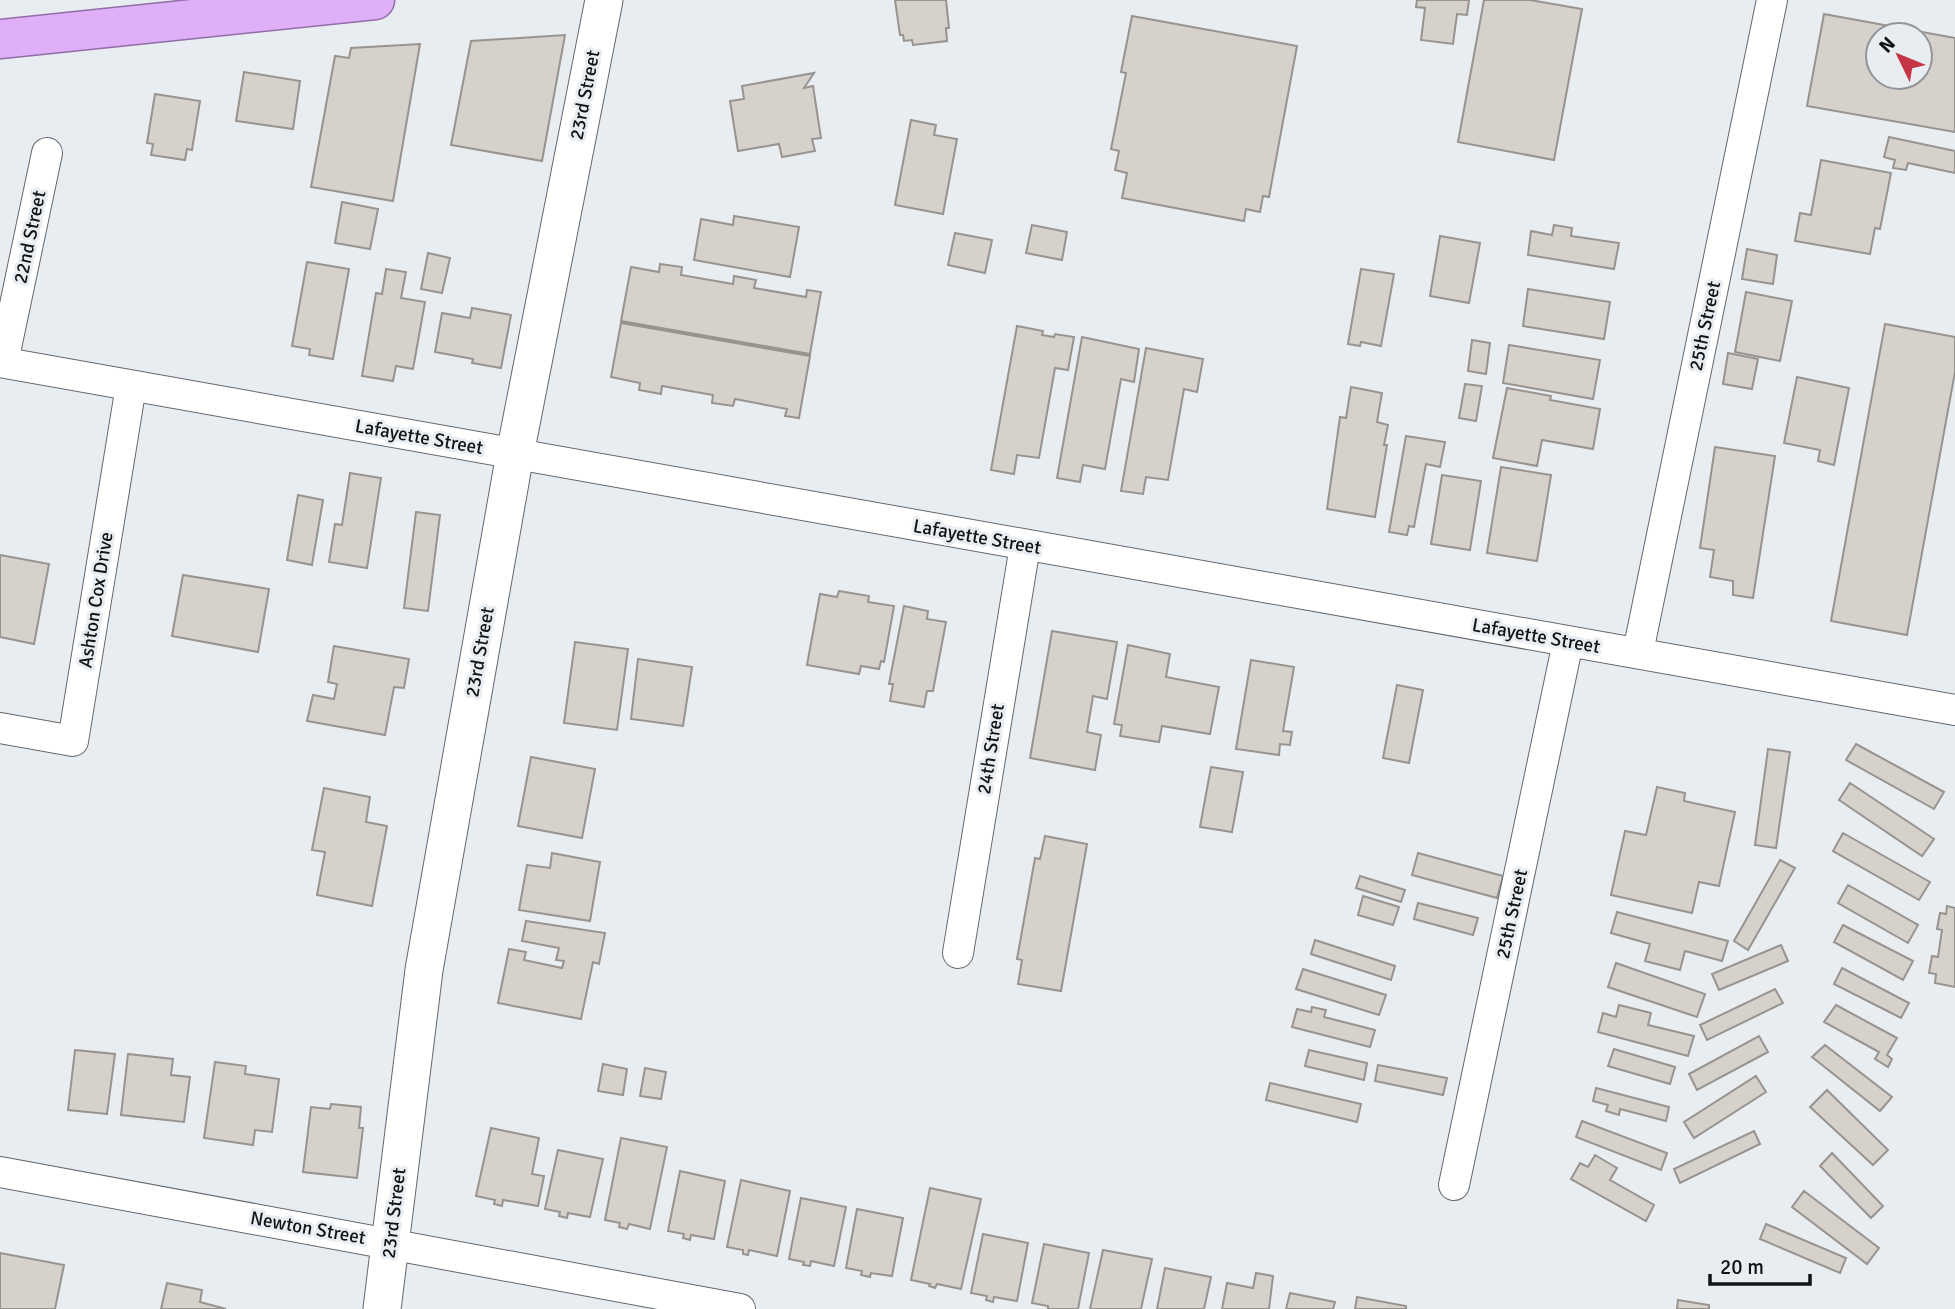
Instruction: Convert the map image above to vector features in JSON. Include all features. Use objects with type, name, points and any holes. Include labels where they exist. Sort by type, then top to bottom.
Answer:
[{"type":"highway","points":[[0,39],[375,0]]},
{"type":"street","name":"23rd Street","points":[[382,1309],[424,970],[515,454],[604,0]]},
{"type":"street","name":"25th Street","points":[[1638,652],[1772,0]]},
{"type":"street","name":"22nd Street","points":[[2,362],[47,153]]},
{"type":"street","name":"Lafayette Street","points":[[2,362],[1955,710]]},
{"type":"street","name":"Ashton Cox Drive","points":[[0,728],[73,741],[131,386]]},
{"type":"street","name":"24th Street","points":[[958,953],[1025,546]]},
{"type":"street","name":"25th Street","points":[[1454,1185],[1567,642]]},
{"type":"street","name":"Newton Street","points":[[0,1172],[740,1309]]},
{"type":"building","points":[[895,0],[946,0],[949,28],[946,28],[947,41],[913,45],[912,40],[904,41],[903,35],[900,35]]},
{"type":"building","points":[[1417,0],[1469,0],[1467,15],[1457,14],[1453,44],[1421,40],[1425,8],[1416,7]]},
{"type":"building","points":[[1484,0],[1530,0],[1582,9],[1554,160],[1458,142]]},
{"type":"building","points":[[1824,14],[1864,21],[1864,91],[1934,91],[1934,34],[1955,38],[1955,132],[1807,106]]},
{"type":"building","points":[[1132,16],[1297,46],[1269,197],[1263,196],[1260,212],[1246,209],[1244,221],[1122,198],[1127,173],[1115,170],[1119,151],[1111,149],[1126,73],[1121,72]]},
{"type":"building","points":[[565,35],[542,161],[451,145],[471,41]]},
{"type":"building","points":[[420,44],[393,201],[311,187],[335,56],[349,58],[351,48]]},
{"type":"building","points":[[244,72],[300,81],[293,129],[236,121]]},
{"type":"building","points":[[814,73],[804,88],[813,86],[821,138],[812,139],[815,151],[782,157],[779,144],[738,151],[730,101],[744,99],[742,86]]},
{"type":"building","points":[[155,94],[200,101],[192,150],[187,149],[185,160],[151,155],[153,144],[147,143]]},
{"type":"building","points":[[911,120],[936,125],[934,135],[957,139],[943,214],[895,205]]},
{"type":"building","points":[[1889,137],[1955,151],[1955,173],[1908,163],[1906,170],[1893,168],[1895,160],[1884,157]]},
{"type":"building","points":[[1821,160],[1891,173],[1880,229],[1875,228],[1870,254],[1795,241],[1800,213],[1811,215]]},
{"type":"building","points":[[342,202],[378,209],[370,249],[335,243]]},
{"type":"building","points":[[734,216],[799,227],[790,277],[694,260],[701,219],[733,225]]},
{"type":"building","points":[[1032,225],[1067,232],[1062,260],[1026,253]]},
{"type":"building","points":[[1554,225],[1572,228],[1571,236],[1619,243],[1614,269],[1528,255],[1531,231],[1552,235]]},
{"type":"building","points":[[955,233],[992,240],[985,273],[948,265]]},
{"type":"building","points":[[1440,236],[1480,243],[1469,303],[1430,296]]},
{"type":"building","points":[[1747,249],[1777,255],[1773,284],[1742,279]]},
{"type":"building","points":[[428,253],[450,258],[442,293],[421,289]]},
{"type":"building","points":[[307,262],[349,269],[333,359],[309,355],[310,349],[292,346]]},
{"type":"building","points":[[660,264],[682,267],[681,275],[733,284],[734,276],[756,280],[754,288],[806,297],[807,290],[821,292],[810,354],[621,321],[631,267],[659,272]]},
{"type":"building","points":[[386,269],[406,272],[401,298],[425,302],[413,369],[396,366],[393,381],[362,376],[376,293],[382,294]]},
{"type":"building","points":[[1361,269],[1394,274],[1381,346],[1361,342],[1360,346],[1348,344]]},
{"type":"building","points":[[1528,289],[1610,302],[1604,339],[1523,326]]},
{"type":"building","points":[[1746,292],[1792,301],[1780,361],[1735,352]]},
{"type":"building","points":[[472,308],[511,315],[501,368],[472,363],[473,359],[435,352],[442,313],[470,318]]},
{"type":"building","points":[[621,323],[810,356],[799,418],[785,416],[787,409],[735,399],[733,406],[712,403],[713,395],[662,386],[661,394],[639,390],[640,383],[611,377]]},
{"type":"building","points":[[1885,324],[1955,337],[1955,372],[1907,635],[1831,621]]},
{"type":"building","points":[[1017,326],[1043,331],[1042,335],[1074,337],[1068,370],[1055,368],[1039,458],[1017,455],[1014,474],[991,470]]},
{"type":"building","points":[[1082,337],[1139,349],[1134,382],[1121,379],[1105,469],[1083,465],[1080,482],[1057,478]]},
{"type":"building","points":[[1472,340],[1490,343],[1486,374],[1468,371]]},
{"type":"building","points":[[1509,345],[1600,360],[1593,399],[1503,383]]},
{"type":"building","points":[[1146,348],[1203,359],[1197,392],[1184,389],[1168,480],[1146,477],[1143,494],[1121,491]]},
{"type":"building","points":[[1728,353],[1758,359],[1752,389],[1723,384]]},
{"type":"building","points":[[1797,377],[1849,388],[1834,465],[1818,461],[1820,450],[1784,443]]},
{"type":"building","points":[[1465,384],[1482,386],[1476,421],[1459,418]]},
{"type":"building","points":[[1351,387],[1382,393],[1377,422],[1388,425],[1375,517],[1327,509],[1340,417],[1346,418]]},
{"type":"building","points":[[1507,388],[1551,396],[1550,400],[1600,409],[1593,449],[1542,440],[1537,466],[1493,458]]},
{"type":"building","points":[[1406,436],[1445,442],[1440,467],[1426,464],[1414,527],[1409,526],[1407,535],[1389,532]]},
{"type":"building","points":[[1715,447],[1775,456],[1753,598],[1733,595],[1733,581],[1710,577],[1714,550],[1700,548]]},
{"type":"building","points":[[1501,467],[1551,475],[1537,561],[1487,553]]},
{"type":"building","points":[[350,473],[381,478],[367,568],[329,562],[335,524],[342,525]]},
{"type":"building","points":[[1442,475],[1481,481],[1470,550],[1431,544]]},
{"type":"building","points":[[298,495],[323,500],[312,565],[287,560]]},
{"type":"building","points":[[416,512],[440,515],[428,611],[404,608]]},
{"type":"building","points":[[0,555],[49,564],[34,644],[0,637]]},
{"type":"building","points":[[183,575],[269,589],[258,652],[172,636]]},
{"type":"building","points":[[839,591],[869,596],[868,602],[894,606],[884,662],[881,661],[879,669],[861,666],[859,674],[807,665],[820,594],[837,597]]},
{"type":"building","points":[[904,606],[928,611],[927,619],[946,622],[933,691],[927,691],[924,707],[890,701],[893,684],[889,684]]},
{"type":"building","points":[[1052,631],[1117,642],[1107,699],[1093,696],[1087,732],[1101,735],[1095,770],[1030,758]]},
{"type":"building","points":[[575,642],[628,649],[617,730],[564,723]]},
{"type":"building","points":[[1128,645],[1170,654],[1166,677],[1219,687],[1210,734],[1162,726],[1159,742],[1120,736],[1122,725],[1114,724]]},
{"type":"building","points":[[334,646],[409,659],[404,688],[394,687],[385,735],[307,721],[313,695],[334,699],[337,684],[328,682]]},
{"type":"building","points":[[638,659],[692,667],[683,726],[631,719]]},
{"type":"building","points":[[1251,660],[1294,667],[1283,731],[1292,732],[1290,745],[1280,744],[1279,755],[1236,749]]},
{"type":"building","points":[[1397,685],[1423,690],[1409,763],[1383,758]]},
{"type":"building","points":[[1856,744],[1944,792],[1934,809],[1846,760]]},
{"type":"building","points":[[1768,749],[1790,752],[1776,848],[1755,845]]},
{"type":"building","points":[[531,757],[595,769],[582,838],[518,826]]},
{"type":"building","points":[[1211,767],[1243,772],[1232,832],[1200,827]]},
{"type":"building","points":[[1850,783],[1934,839],[1922,856],[1839,800]]},
{"type":"building","points":[[1657,787],[1685,793],[1684,801],[1735,812],[1719,886],[1699,882],[1692,913],[1611,895],[1625,831],[1646,835]]},
{"type":"building","points":[[324,788],[370,797],[366,822],[387,826],[372,906],[317,895],[325,852],[312,850]]},
{"type":"building","points":[[1843,833],[1930,882],[1919,900],[1833,851]]},
{"type":"building","points":[[1045,836],[1087,844],[1061,991],[1018,984],[1022,960],[1017,959],[1035,858],[1040,859]]},
{"type":"building","points":[[552,853],[600,862],[590,921],[519,910],[527,865],[550,868]]},
{"type":"building","points":[[1418,853],[1503,876],[1497,898],[1412,875]]},
{"type":"building","points":[[1780,860],[1795,868],[1748,950],[1734,941]]},
{"type":"building","points":[[1360,876],[1405,890],[1401,902],[1356,888]]},
{"type":"building","points":[[1848,885],[1918,925],[1908,943],[1838,903]]},
{"type":"building","points":[[1363,896],[1399,907],[1393,925],[1358,915]]},
{"type":"building","points":[[1418,903],[1478,918],[1473,935],[1414,919]]},
{"type":"building","points":[[1947,906],[1955,908],[1955,987],[1935,983],[1936,974],[1929,973],[1932,956],[1938,957],[1942,930],[1937,929],[1940,913],[1946,914]]},
{"type":"building","points":[[1617,912],[1728,941],[1722,961],[1685,951],[1680,970],[1645,961],[1650,944],[1611,933]]},
{"type":"building","points":[[526,921],[605,933],[599,964],[593,962],[581,1019],[498,1003],[509,949],[526,952],[524,960],[562,968],[564,961],[556,960],[559,948],[522,941]]},
{"type":"building","points":[[1843,925],[1913,961],[1903,980],[1834,942]]},
{"type":"building","points":[[1315,940],[1395,966],[1391,980],[1311,954]]},
{"type":"building","points":[[1781,945],[1788,961],[1719,990],[1712,974]]},
{"type":"building","points":[[1616,963],[1705,994],[1697,1017],[1608,987]]},
{"type":"building","points":[[1842,968],[1909,1003],[1901,1018],[1834,984]]},
{"type":"building","points":[[1303,969],[1386,995],[1379,1015],[1296,989]]},
{"type":"building","points":[[1775,989],[1783,1003],[1707,1040],[1700,1025]]},
{"type":"building","points":[[1619,1005],[1651,1013],[1648,1025],[1694,1036],[1688,1056],[1598,1032],[1603,1013],[1616,1017]]},
{"type":"building","points":[[1836,1005],[1897,1038],[1887,1055],[1892,1059],[1888,1067],[1875,1059],[1879,1052],[1824,1022]]},
{"type":"building","points":[[1312,1007],[1326,1010],[1324,1017],[1375,1030],[1370,1047],[1292,1027],[1297,1009],[1311,1012]]},
{"type":"building","points":[[1759,1036],[1768,1052],[1697,1090],[1689,1074]]},
{"type":"building","points":[[1825,1045],[1892,1097],[1880,1111],[1812,1057]]},
{"type":"building","points":[[1614,1049],[1675,1067],[1670,1084],[1608,1066]]},
{"type":"building","points":[[75,1050],[115,1054],[107,1114],[68,1110]]},
{"type":"building","points":[[1309,1050],[1367,1063],[1364,1080],[1305,1066]]},
{"type":"building","points":[[128,1054],[173,1059],[171,1075],[190,1077],[184,1122],[121,1115]]},
{"type":"building","points":[[215,1062],[246,1066],[245,1074],[279,1079],[272,1132],[255,1130],[253,1145],[204,1138]]},
{"type":"building","points":[[603,1064],[627,1069],[623,1095],[598,1091]]},
{"type":"building","points":[[1378,1065],[1447,1078],[1443,1095],[1375,1081]]},
{"type":"building","points":[[645,1068],[666,1072],[661,1099],[640,1096]]},
{"type":"building","points":[[1756,1076],[1766,1092],[1694,1138],[1684,1122]]},
{"type":"building","points":[[1270,1083],[1361,1104],[1357,1122],[1266,1100]]},
{"type":"building","points":[[1596,1088],[1669,1107],[1666,1121],[1620,1109],[1619,1115],[1606,1111],[1608,1105],[1593,1101]]},
{"type":"building","points":[[1827,1090],[1888,1150],[1873,1165],[1810,1107]]},
{"type":"building","points":[[331,1104],[361,1107],[359,1128],[363,1128],[357,1178],[303,1172],[311,1107],[330,1109]]},
{"type":"building","points":[[1582,1121],[1667,1153],[1661,1170],[1576,1137]]},
{"type":"building","points":[[491,1128],[539,1138],[532,1174],[544,1176],[538,1206],[503,1200],[502,1206],[494,1204],[495,1200],[476,1196]]},
{"type":"building","points":[[1754,1131],[1760,1144],[1680,1183],[1674,1169]]},
{"type":"building","points":[[621,1138],[667,1147],[650,1229],[629,1224],[627,1229],[619,1227],[620,1223],[605,1220]]},
{"type":"building","points":[[558,1150],[603,1159],[590,1217],[568,1213],[567,1218],[559,1216],[560,1212],[545,1209]]},
{"type":"building","points":[[1832,1153],[1883,1206],[1871,1218],[1820,1166]]},
{"type":"building","points":[[1595,1155],[1617,1168],[1610,1180],[1654,1205],[1646,1221],[1571,1179],[1580,1163],[1588,1167]]},
{"type":"building","points":[[680,1171],[725,1181],[714,1239],[691,1235],[690,1240],[683,1238],[684,1234],[668,1231]]},
{"type":"building","points":[[741,1180],[790,1191],[777,1256],[749,1250],[748,1255],[743,1254],[743,1250],[727,1247]]},
{"type":"building","points":[[930,1188],[981,1199],[961,1289],[937,1284],[935,1288],[929,1286],[930,1284],[911,1280]]},
{"type":"building","points":[[1804,1191],[1879,1248],[1867,1264],[1792,1207]]},
{"type":"building","points":[[801,1198],[846,1207],[834,1266],[811,1261],[810,1266],[803,1265],[804,1262],[789,1259]]},
{"type":"building","points":[[857,1209],[903,1218],[892,1276],[871,1273],[870,1277],[861,1275],[862,1271],[846,1268]]},
{"type":"building","points":[[1766,1224],[1846,1258],[1840,1273],[1760,1239]]},
{"type":"building","points":[[983,1234],[1028,1243],[1017,1301],[994,1297],[993,1302],[986,1300],[987,1296],[971,1293]]},
{"type":"building","points":[[1044,1244],[1089,1253],[1078,1309],[1048,1309],[1048,1306],[1032,1303]]},
{"type":"building","points":[[1103,1250],[1152,1259],[1141,1309],[1090,1309]]},
{"type":"building","points":[[0,1253],[64,1265],[55,1309],[0,1309]]},
{"type":"building","points":[[1165,1268],[1211,1277],[1204,1309],[1157,1309]]},
{"type":"building","points":[[1256,1273],[1273,1276],[1269,1309],[1222,1309],[1227,1283],[1253,1288]]},
{"type":"building","points":[[167,1283],[202,1290],[200,1302],[226,1309],[161,1309]]},
{"type":"building","points":[[1290,1293],[1335,1302],[1333,1309],[1286,1309]]},
{"type":"building","points":[[1357,1297],[1406,1306],[1406,1309],[1355,1309]]},
{"type":"building","points":[[1678,1300],[1709,1305],[1709,1309],[1677,1309]]}]
